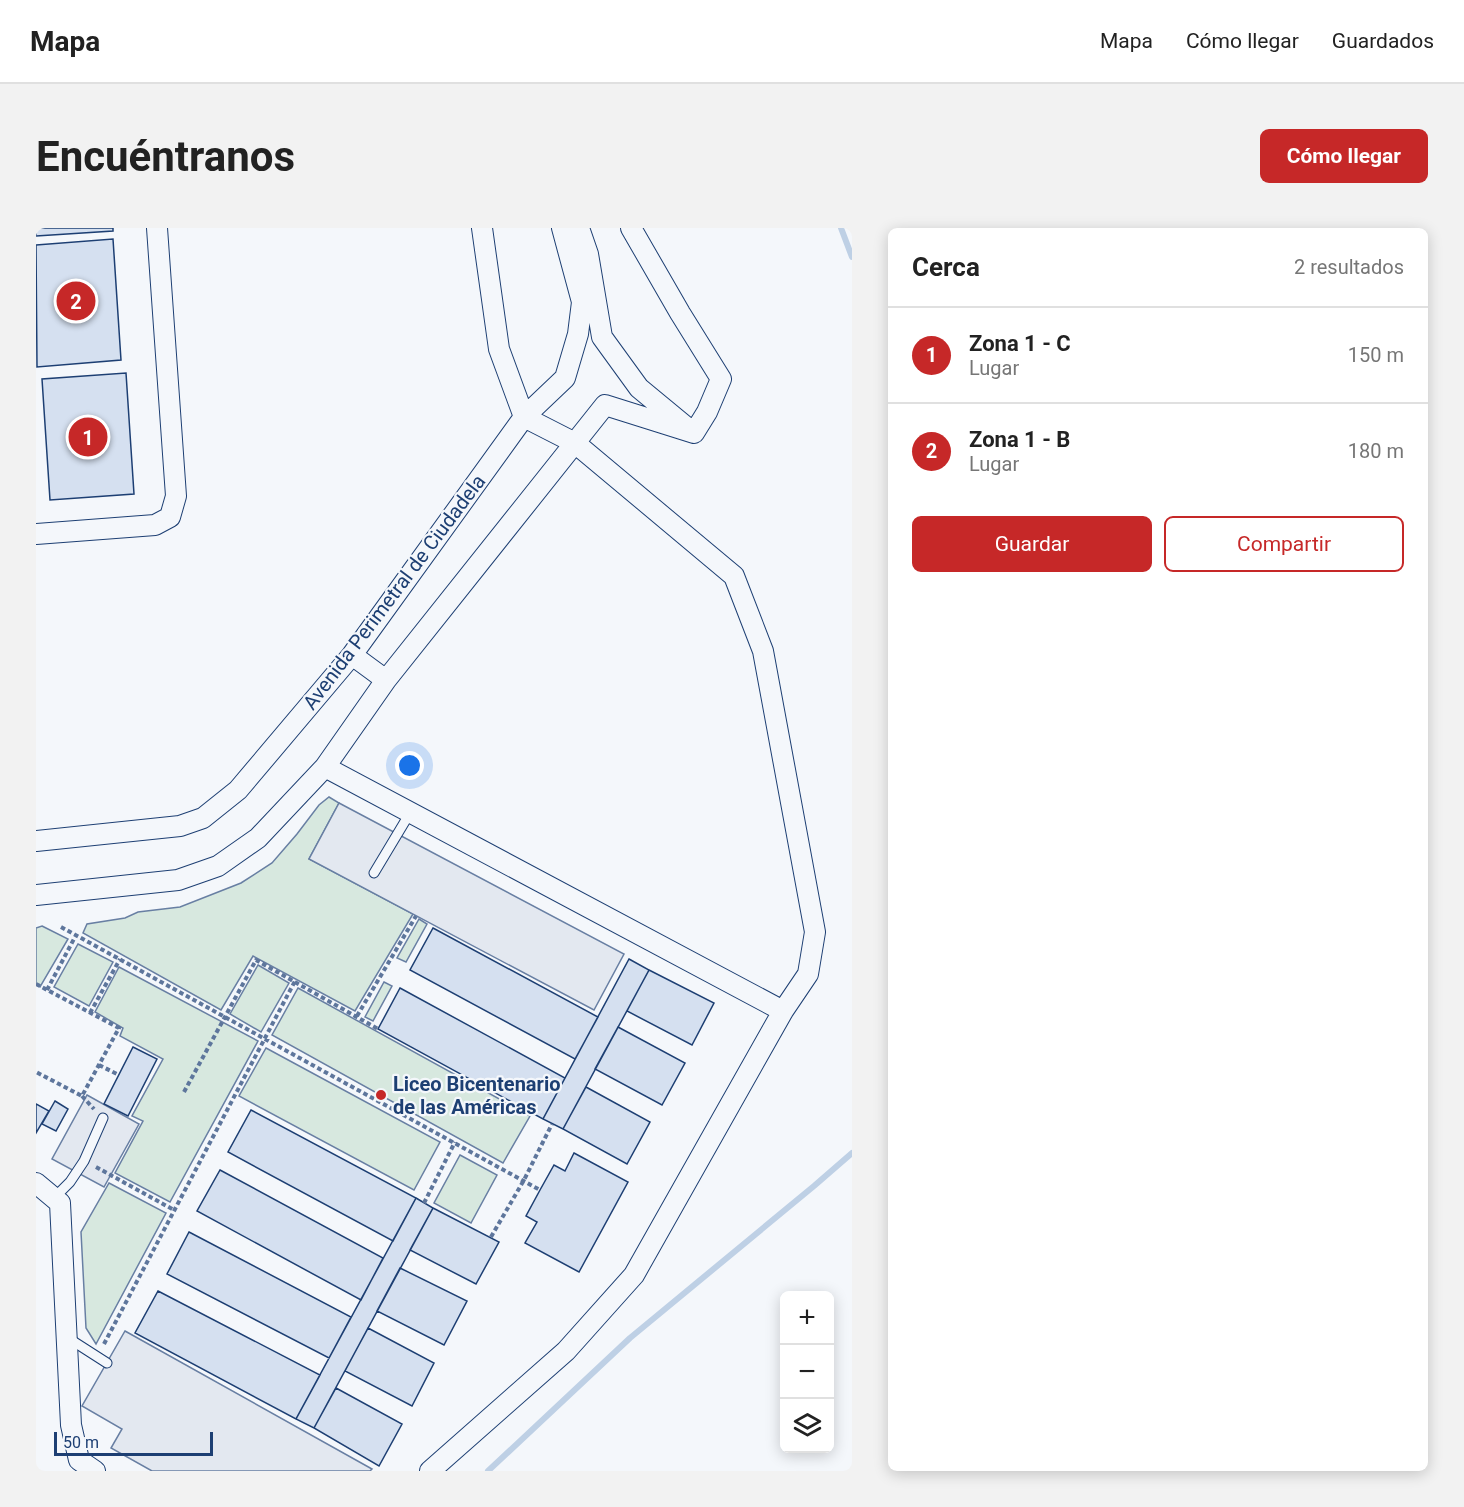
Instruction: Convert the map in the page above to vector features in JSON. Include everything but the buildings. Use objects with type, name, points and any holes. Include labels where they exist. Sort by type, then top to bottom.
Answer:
[{"type":"street","points":[[36,534],[155,525],[170,517],[176,496],[157,228]]},
{"type":"street","points":[[430,1471],[566,1351],[634,1275],[783,1011],[808,974],[815,932],[763,651],[734,576],[575,443],[524,417],[499,349],[482,228]]},
{"type":"street","name":"Avenida Perimetral de Ciudadela","points":[[36,841],[180,826],[203,818],[238,790],[352,655],[524,417],[565,378],[578,334],[582,302],[562,228]]},
{"type":"street","points":[[579,228],[588,254],[602,337],[639,388],[694,433]]},
{"type":"street","points":[[631,228],[721,379],[707,412],[694,433]]},
{"type":"street","points":[[36,895],[178,879],[218,866],[258,838],[324,767],[387,680],[605,405],[694,433]]},
{"type":"street","points":[[352,655],[387,680]]},
{"type":"street","points":[[324,767],[783,1011]]},
{"type":"street","points":[[36,1183],[60,1203],[71,1425],[80,1460],[95,1471]]},
{"type":"lane","points":[[374,873],[410,813]]},
{"type":"lane","points":[[54,1198],[70,1182],[84,1161],[103,1118]]},
{"type":"lane","points":[[68,1338],[107,1363]]},
{"type":"path","points":[[357,1016],[416,916]]},
{"type":"path","points":[[61,927],[540,1190]]},
{"type":"path","points":[[47,990],[76,935]]},
{"type":"path","points":[[90,1012],[120,959]]},
{"type":"path","points":[[184,1092],[256,960],[378,1029]]},
{"type":"path","points":[[97,1357],[295,981]]},
{"type":"path","points":[[36,984],[119,1028],[82,1096],[36,1072]]},
{"type":"path","points":[[99,1065],[119,1075]]},
{"type":"path","points":[[491,1237],[524,1180],[552,1124]]},
{"type":"path","points":[[424,1203],[454,1142]]},
{"type":"path","points":[[84,1161],[174,1210]]},
{"type":"shaded area","points":[[329,797],[339,803],[309,859],[413,914],[355,1011],[253,956],[221,1010],[83,933],[87,924],[125,918],[138,912],[180,907],[241,883],[272,863],[319,805]]},
{"type":"shaded area","points":[[339,803],[624,954],[594,1010],[309,859]]},
{"type":"shaded area","points":[[419,919],[427,924],[406,962],[397,958]]},
{"type":"shaded area","points":[[42,926],[68,939],[40,987],[36,984],[36,928]]},
{"type":"shaded area","points":[[78,944],[113,962],[89,1006],[54,987]]},
{"type":"shaded area","points":[[258,965],[289,983],[261,1032],[230,1014]]},
{"type":"shaded area","points":[[119,967],[258,1041],[170,1202],[115,1173],[143,1121],[132,1116],[163,1059],[120,1036],[123,1028],[95,1012]]},
{"type":"shaded area","points":[[384,982],[392,986],[373,1021],[365,1017]]},
{"type":"shaded area","points":[[298,988],[530,1116],[503,1163],[272,1035]]},
{"type":"shaded area","points":[[266,1048],[440,1142],[414,1190],[239,1096]]},
{"type":"shaded area","points":[[87,1095],[139,1124],[104,1187],[52,1159]]},
{"type":"shaded area","points":[[460,1155],[497,1175],[471,1223],[434,1203]]},
{"type":"shaded area","points":[[109,1183],[166,1213],[96,1344],[86,1328],[81,1232]]},
{"type":"shaded area","points":[[125,1331],[372,1469],[370,1471],[152,1471],[111,1448],[122,1429],[82,1406]]},
{"type":"waterway","points":[[841,228],[852,257]]},
{"type":"waterway","points":[[488,1471],[630,1338],[852,1153]]},
{"type":"place","name":"Zona 1 - B","points":[[76,301]]},
{"type":"place","name":"Zona 1 - C","points":[[88,437]]},
{"type":"place","name":"Liceo Bicentenario de las Américas","points":[[381,1095]]}]
